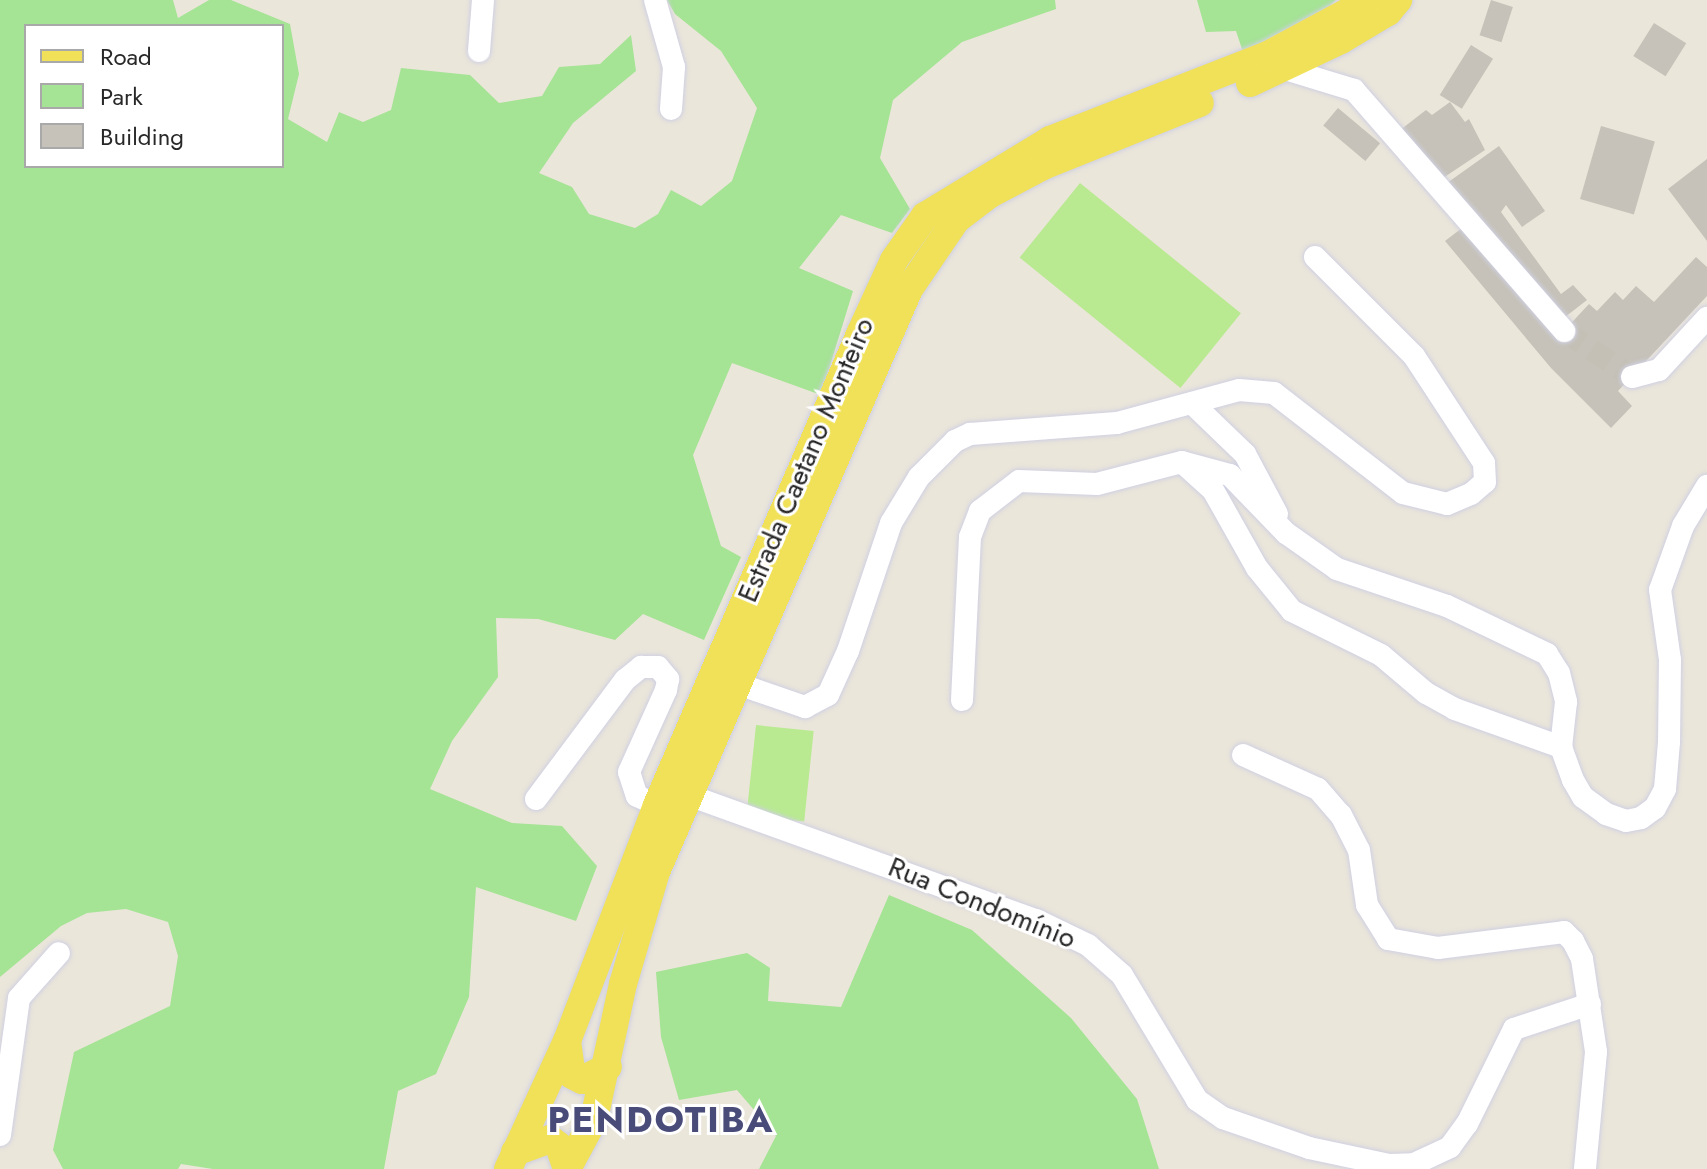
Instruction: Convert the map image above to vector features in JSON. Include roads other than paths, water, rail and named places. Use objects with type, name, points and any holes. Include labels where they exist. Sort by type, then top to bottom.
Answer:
[{"type":"main road","name":"Estrada Caetano Monteiro","points":[[512,1160],[567,1041],[657,805],[860,334],[894,260],[925,216],[1050,140],[1266,56],[1370,0]]},
{"type":"main road","name":"Estrada Caetano Monteiro","points":[[567,1169],[594,1119],[646,899],[741,685],[909,289],[956,220],[990,194],[1043,166],[1285,69],[1388,12],[1398,0]]},
{"type":"main road","points":[[567,1041],[572,1075],[592,1078],[608,1067]]},
{"type":"main road","points":[[512,1160],[550,1139],[559,1146],[567,1169]]},
{"type":"street","points":[[655,0],[674,67],[671,109]]},
{"type":"street","points":[[479,51],[482,1]]},
{"type":"street","points":[[1285,69],[1354,90],[1564,331]]},
{"type":"street","points":[[741,685],[805,707],[828,695],[848,651],[891,523],[919,477],[955,441],[997,430],[1117,423],[1194,405],[1239,390],[1274,393],[1403,493],[1431,504],[1447,504],[1485,482],[1484,463],[1414,356],[1315,257]]},
{"type":"street","points":[[1632,377],[1659,370],[1707,318]]},
{"type":"street","points":[[1194,405],[1245,454],[1286,533]]},
{"type":"street","points":[[1182,462],[1213,490],[1257,568],[1292,611],[1381,655],[1426,693],[1455,709],[1561,747]]},
{"type":"street","points":[[962,700],[970,537],[980,511],[1019,481],[1097,484],[1182,462],[1230,475],[1286,533],[1358,579],[1447,606],[1547,654],[1559,673],[1566,702],[1561,747],[1583,797],[1606,814],[1626,821],[1655,808],[1665,789],[1670,660],[1660,590],[1683,526],[1707,486]]},
{"type":"street","points":[[536,799],[625,680],[641,667],[658,667],[668,679],[666,690],[629,772],[637,796],[657,805]]},
{"type":"street","points":[[1243,755],[1318,789],[1341,815],[1359,850],[1367,905],[1388,939],[1438,948],[1564,932],[1582,959],[1596,1052],[1585,1169]]},
{"type":"street","name":"Rua Condomínio","points":[[691,796],[1022,914],[1088,945],[1122,975],[1197,1100],[1223,1118],[1309,1148],[1389,1165],[1414,1164],[1450,1147],[1467,1124],[1514,1029],[1590,1004]]},
{"type":"street","points":[[0,1135],[19,998],[59,953]]},
{"type":"tunnel","points":[[1564,331],[1632,377]]},
{"type":"district","name":"PENDOTIBA","points":[[661,1120]]}]
